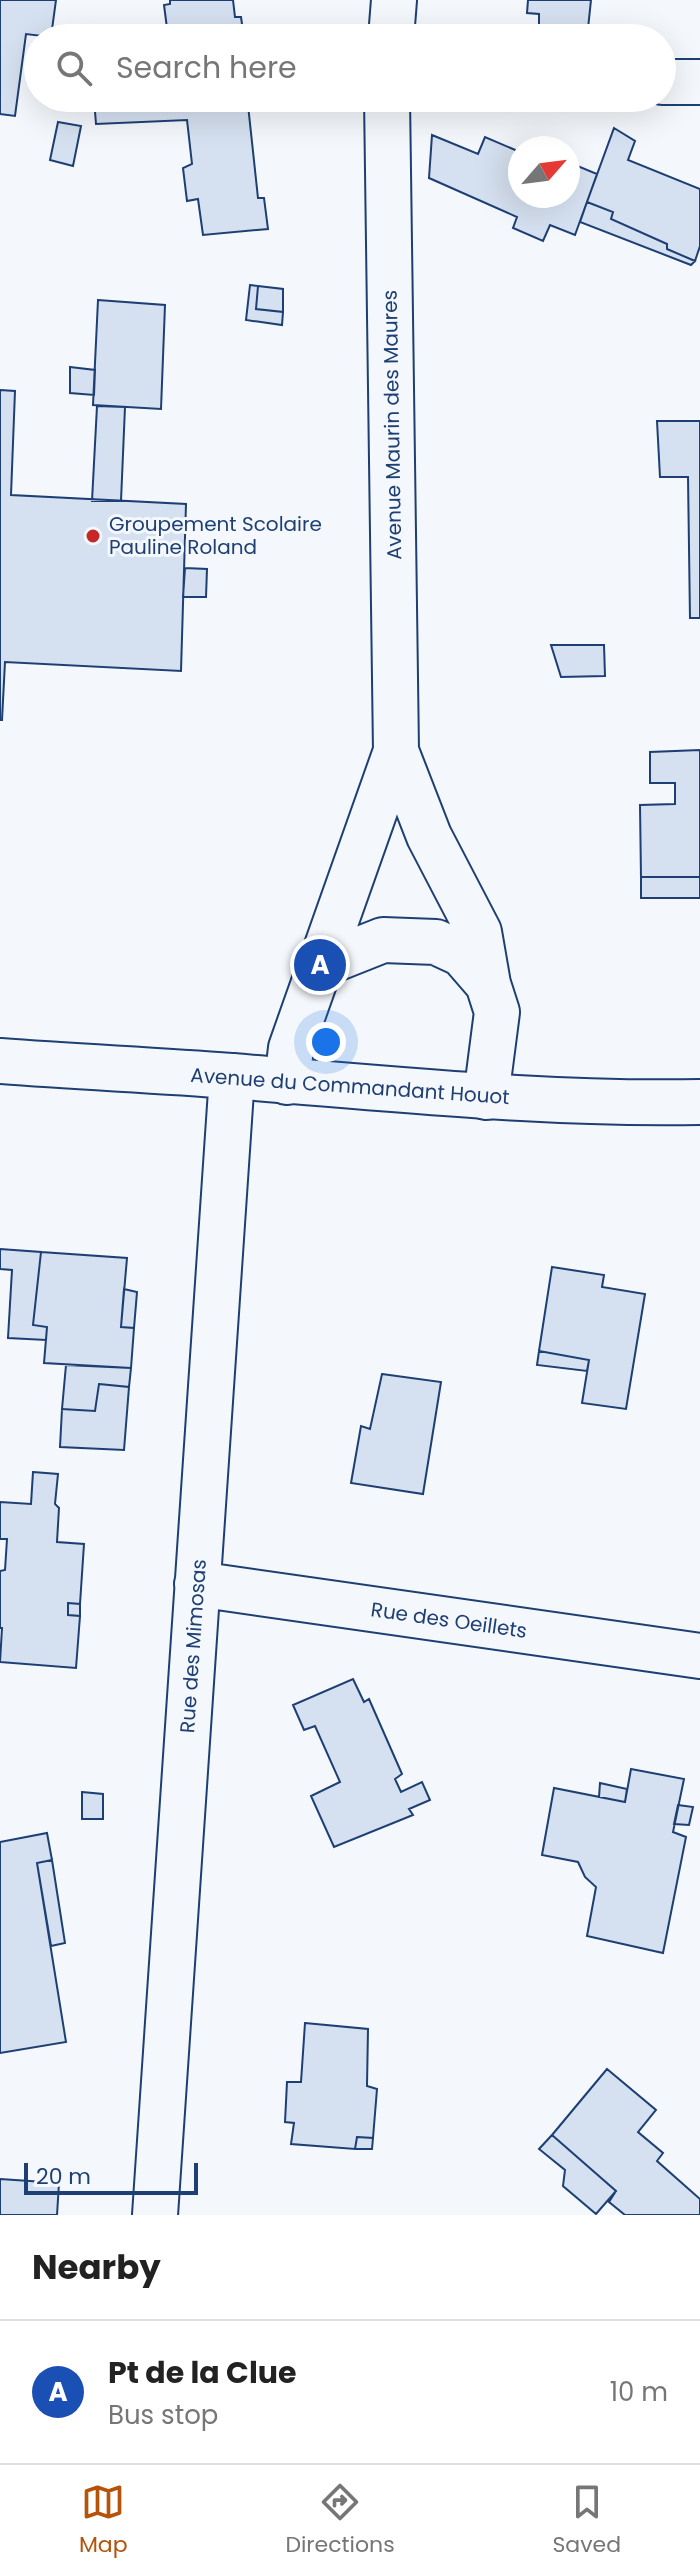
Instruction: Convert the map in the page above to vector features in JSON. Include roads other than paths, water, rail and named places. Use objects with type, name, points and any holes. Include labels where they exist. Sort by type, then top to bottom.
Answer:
[{"type":"street","points":[[392,24],[394,0]]},
{"type":"street","points":[[676,82],[700,82]]},
{"type":"street","name":"Avenue Maurin des Maures","points":[[287,1082],[291,1048],[396,751],[387,112]]},
{"type":"street","name":"Avenue Maurin des Maures","points":[[396,751],[429,836],[479,932],[488,984],[497,1012],[486,1097]]},
{"type":"street","name":"Avenue Maurin des Maures","points":[[320,965],[383,940],[436,942],[462,954],[488,984]]},
{"type":"street","name":"Avenue du Commandant Houot","points":[[0,1061],[486,1097],[631,1103],[700,1102]]},
{"type":"street","name":"Rue des Mimosas","points":[[155,2215],[232,1076]]},
{"type":"street","name":"Rue des Oeillets","points":[[197,1584],[700,1656]]},
{"type":"place","name":"Groupement Scolaire Pauline Roland","points":[[93,536]]},
{"type":"place","name":"Pt de la Clue","points":[[320,965]]}]
